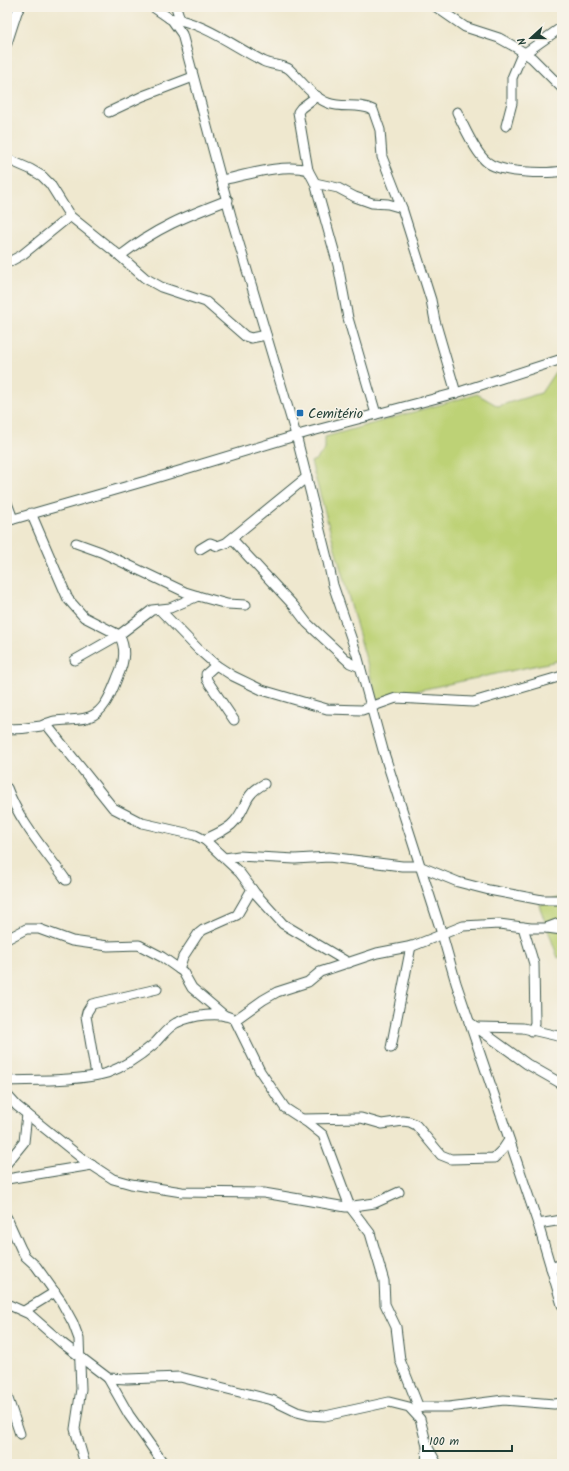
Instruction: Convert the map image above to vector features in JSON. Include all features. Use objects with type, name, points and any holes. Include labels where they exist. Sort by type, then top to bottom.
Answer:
[{"type":"street","points":[[7,43],[20,7]]},
{"type":"street","points":[[153,7],[178,26],[182,34],[192,77],[296,435],[333,585],[360,667],[370,708],[419,866],[473,1025],[509,1140],[508,1150],[538,1224],[562,1305]]},
{"type":"street","points":[[176,7],[180,19]]},
{"type":"street","points":[[436,7],[465,27],[499,38],[524,53],[562,88]]},
{"type":"street","points":[[169,18],[180,19],[274,66],[288,68],[298,80],[328,103],[336,105],[358,105],[373,110],[380,130],[382,157],[402,208],[431,300],[435,321],[456,393]]},
{"type":"street","points":[[506,126],[512,103],[512,78],[524,53],[562,27]]},
{"type":"street","points":[[109,112],[143,96],[192,77]]},
{"type":"street","points":[[317,96],[298,112],[308,170],[315,184],[338,265],[348,318],[376,414]]},
{"type":"street","points":[[457,112],[469,138],[486,162],[508,170],[554,172],[562,170]]},
{"type":"street","points":[[7,158],[30,169],[50,184],[70,216],[153,284],[206,302],[245,336],[251,338],[266,335]]},
{"type":"street","points":[[222,180],[278,169],[300,168],[308,170]]},
{"type":"street","points":[[315,184],[338,188],[355,197],[372,203],[388,204],[402,208]]},
{"type":"street","points":[[120,256],[157,229],[198,210],[228,200]]},
{"type":"street","points":[[7,263],[22,255],[70,216]]},
{"type":"street","points":[[7,503],[10,520],[296,435],[456,393],[562,359]]},
{"type":"street","points":[[200,549],[210,543],[222,546],[307,477]]},
{"type":"street","points":[[7,729],[46,724],[53,721],[89,717],[104,705],[123,663],[124,647],[119,635],[84,617],[68,599],[31,513]]},
{"type":"street","points":[[232,539],[294,606],[307,623],[350,663],[360,667]]},
{"type":"street","points":[[76,543],[101,552],[185,592],[227,604],[246,605]]},
{"type":"street","points":[[75,660],[119,635],[152,610],[170,608],[198,596]]},
{"type":"street","points":[[160,610],[177,629],[216,665],[246,684],[327,709],[362,710],[396,698],[473,702],[562,676]]},
{"type":"street","points":[[216,665],[206,674],[207,680],[234,720]]},
{"type":"street","points":[[46,724],[113,808],[142,823],[195,835],[205,840],[240,873],[283,924],[349,963]]},
{"type":"street","points":[[205,840],[235,822],[251,792],[264,784]]},
{"type":"street","points":[[7,788],[24,822],[44,853],[66,880]]},
{"type":"street","points":[[225,858],[238,856],[289,859],[329,856],[402,866],[419,866],[458,882],[520,897],[557,900],[562,896]]},
{"type":"street","points":[[179,968],[183,957],[198,934],[203,930],[231,919],[237,915],[252,889]]},
{"type":"street","points":[[546,928],[562,922]]},
{"type":"street","points":[[235,1020],[276,992],[300,986],[308,982],[320,972],[377,952],[411,946],[469,924],[499,924],[562,930]]},
{"type":"street","points":[[523,927],[534,964],[535,975],[534,1023],[532,1031]]},
{"type":"street","points":[[7,939],[26,930],[39,929],[72,941],[108,946],[139,945],[179,968],[192,988],[225,1016]]},
{"type":"street","points":[[390,1048],[411,946]]},
{"type":"street","points":[[96,1075],[86,1012],[92,1004],[157,989]]},
{"type":"street","points":[[7,1081],[82,1078],[112,1071],[129,1062],[152,1045],[176,1023],[207,1016],[230,1016],[235,1020],[260,1071],[285,1108],[323,1135],[350,1207],[370,1233],[384,1281],[385,1304],[396,1327],[400,1360],[420,1419],[427,1446],[437,1464]]},
{"type":"street","points":[[473,1025],[523,1028],[562,1037]]},
{"type":"street","points":[[473,1025],[527,1064],[562,1084]]},
{"type":"street","points":[[7,1095],[27,1114],[92,1165],[113,1179],[161,1190],[182,1192],[252,1192],[350,1207],[375,1203],[400,1192]]},
{"type":"street","points":[[7,1163],[24,1142],[27,1114]]},
{"type":"street","points":[[302,1119],[361,1118],[382,1124],[410,1122],[416,1125],[441,1155],[451,1159],[494,1158],[508,1150]]},
{"type":"street","points":[[7,1179],[92,1165]]},
{"type":"street","points":[[7,1218],[25,1256],[36,1266],[55,1292],[73,1323],[79,1339],[81,1389],[75,1429],[85,1464]]},
{"type":"street","points":[[538,1224],[562,1220]]},
{"type":"street","points":[[551,1268],[562,1264]]},
{"type":"street","points":[[24,1310],[55,1292]]},
{"type":"street","points":[[7,1304],[24,1310],[80,1357],[108,1378],[129,1415],[164,1464]]},
{"type":"street","points":[[108,1378],[180,1377],[272,1400],[304,1414],[325,1416],[389,1402],[416,1409],[449,1408],[504,1400],[554,1404],[562,1403]]},
{"type":"street","points":[[7,1396],[20,1434]]},
{"type":"street","points":[[426,1464],[427,1446]]},
{"type":"green space","points":[[562,370],[562,660],[377,699],[311,462],[325,450],[325,437],[477,394],[498,406],[541,393],[555,372]]},
{"type":"green space","points":[[562,896],[562,956],[558,958],[539,905]]},
{"type":"place","name":"Cemitério","points":[[300,413]]}]
